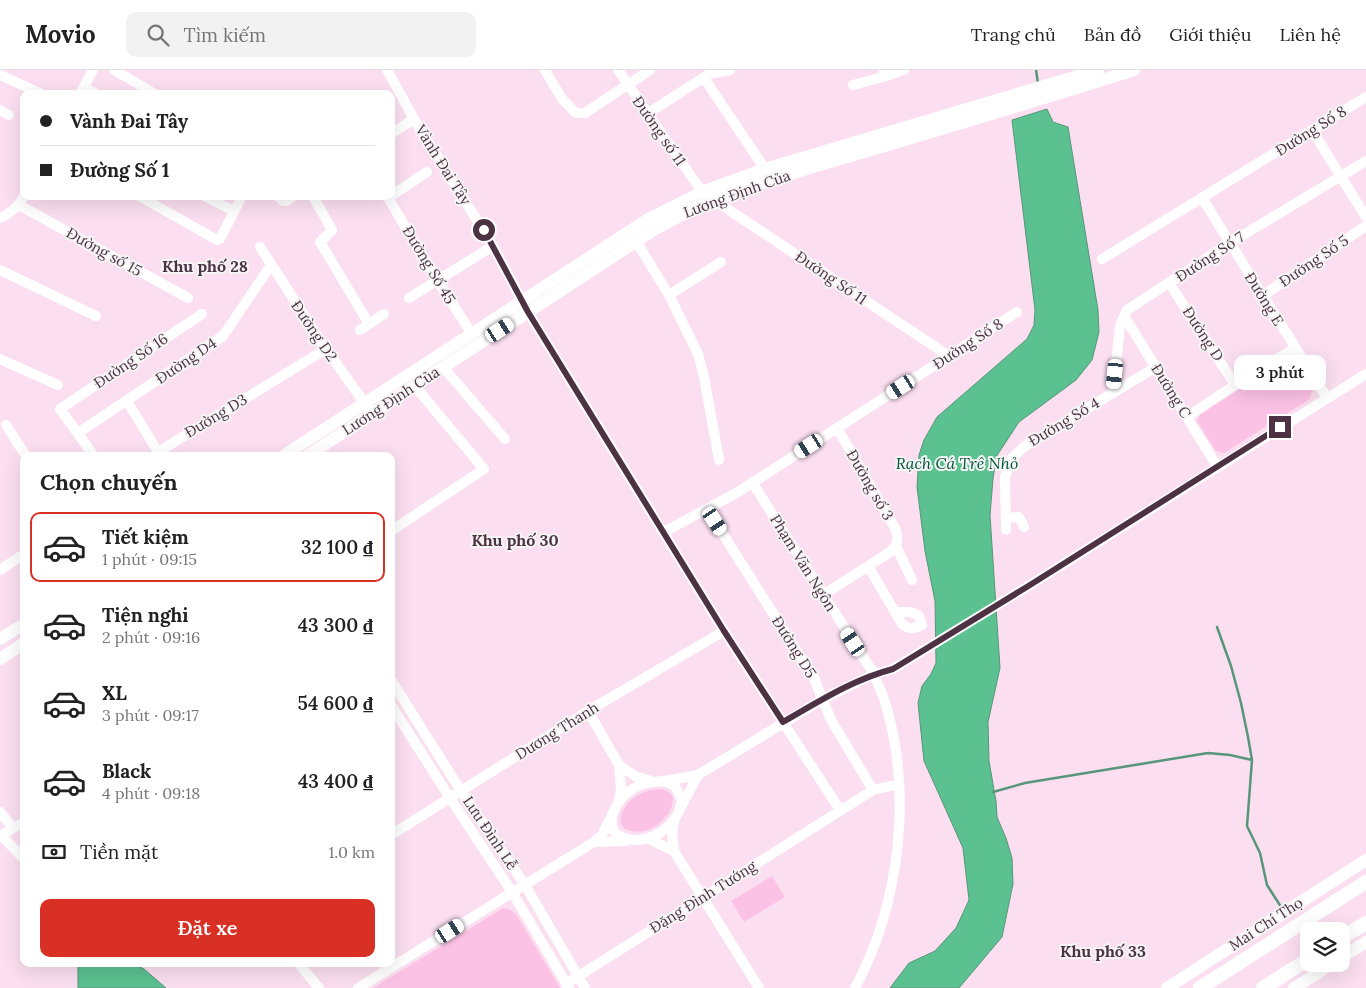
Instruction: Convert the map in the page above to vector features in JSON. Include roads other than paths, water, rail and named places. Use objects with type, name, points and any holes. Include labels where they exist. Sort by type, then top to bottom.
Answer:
[{"type":"highway","name":"Mai Chí Thọ","points":[[1200,988],[1366,882]]},
{"type":"highway","points":[[1350,932],[1366,922]]},
{"type":"highway","points":[[1263,988],[1300,965]]},
{"type":"main road","name":"Lương Định Của","points":[[1082,81],[1098,70]]},
{"type":"main road","name":"Lương Định Của","points":[[312,452],[472,334],[525,306],[685,212],[770,179],[965,116],[1082,81],[1134,70]]},
{"type":"main road","name":"Lương Định Của","points":[[290,452],[414,385],[444,366],[650,218],[702,192],[765,170],[965,116]]},
{"type":"main road","points":[[0,639],[20,626]]},
{"type":"main road","points":[[0,659],[20,646]]},
{"type":"main road","name":"Mai Chí Thọ","points":[[1167,988],[1366,860]]},
{"type":"main road","points":[[1350,952],[1366,942]]},
{"type":"main road","points":[[1294,988],[1319,972]]},
{"type":"street","points":[[82,90],[93,70]]},
{"type":"street","points":[[114,70],[149,90]]},
{"type":"street","name":"Vành Đai Tây","points":[[387,70],[414,119],[493,246],[525,306],[724,631],[840,810]]},
{"type":"street","points":[[545,70],[562,99],[576,114],[585,113],[650,70]]},
{"type":"street","name":"Đường số 11","points":[[618,70],[702,192]]},
{"type":"street","points":[[647,114],[709,74],[730,70]]},
{"type":"street","points":[[853,85],[884,73],[904,70]]},
{"type":"street","points":[[0,75],[33,90]]},
{"type":"street","points":[[704,78],[765,170]]},
{"type":"street","name":"Đường Số 8","points":[[1102,260],[1366,97]]},
{"type":"street","points":[[395,131],[414,119]]},
{"type":"street","points":[[1312,130],[1366,217]]},
{"type":"street","name":"Đường Số 7","points":[[1124,316],[1127,310],[1230,244],[1366,161]]},
{"type":"street","points":[[395,193],[427,172]]},
{"type":"street","name":"Đường Số 11","points":[[702,192],[948,356]]},
{"type":"street","name":"Đường E","points":[[1202,198],[1327,398]]},
{"type":"street","points":[[146,200],[217,240],[220,239],[240,200]]},
{"type":"street","points":[[212,200],[234,211]]},
{"type":"street","points":[[315,200],[332,230],[320,242],[369,324]]},
{"type":"street","name":"Đường Số 45","points":[[391,200],[437,280],[472,334]]},
{"type":"street","points":[[0,218],[8,215],[22,201]]},
{"type":"street","name":"Đường số 15","points":[[22,201],[188,298]]},
{"type":"street","name":"Đường Số 5","points":[[1262,296],[1366,226]]},
{"type":"street","points":[[636,241],[669,295],[698,354],[719,460]]},
{"type":"street","points":[[409,298],[493,246]]},
{"type":"street","name":"Đường D2","points":[[260,247],[326,349],[368,409]]},
{"type":"street","points":[[669,295],[721,262]]},
{"type":"street","name":"Đường D4","points":[[78,433],[223,336],[271,265]]},
{"type":"street","points":[[0,270],[96,316]]},
{"type":"street","name":"Đường D","points":[[1170,284],[1235,385]]},
{"type":"street","name":"Đường Số 8","points":[[664,532],[752,482],[1017,312]]},
{"type":"street","name":"Đường Số 16","points":[[78,433],[60,409],[202,314]]},
{"type":"street","points":[[360,330],[384,314]]},
{"type":"street","points":[[1113,393],[1120,325],[1124,316]]},
{"type":"street","name":"Đường C","points":[[1124,316],[1217,466]]},
{"type":"street","points":[[1187,416],[1295,348]]},
{"type":"street","name":"Đường D3","points":[[127,400],[158,452],[326,349]]},
{"type":"street","points":[[0,359],[58,385]]},
{"type":"street","points":[[444,366],[505,439]]},
{"type":"street","name":"Đường Số 4","points":[[1006,530],[1004,477],[1012,458],[1025,446],[1156,367]]},
{"type":"street","points":[[619,801],[630,790],[638,786],[698,775],[823,699],[874,674],[893,669],[1366,374]]},
{"type":"street","points":[[395,528],[484,469],[414,385]]},
{"type":"street","points":[[6,425],[23,452]]},
{"type":"street","name":"Đường số 3","points":[[838,428],[895,528],[898,538],[896,546],[912,580]]},
{"type":"street","points":[[78,433],[91,452]]},
{"type":"street","name":"Phạm Văn Ngôn","points":[[752,482],[874,674],[885,702],[897,761],[899,784],[898,843],[891,888],[878,934],[855,988]]},
{"type":"street","name":"Đường D5","points":[[707,508],[814,678],[831,720],[872,790]]},
{"type":"street","points":[[1006,518],[1019,517],[1024,526]]},
{"type":"street","points":[[823,595],[890,552],[896,546]]},
{"type":"street","points":[[0,570],[20,557]]},
{"type":"street","points":[[868,566],[895,612]]},
{"type":"street","name":"Dương Thanh","points":[[395,832],[588,711],[724,631]]},
{"type":"street","name":"Lưu Đình Lễ","points":[[395,686],[461,791],[525,885],[585,988]]},
{"type":"street","name":"Lưu Đình Lễ","points":[[395,711],[512,892],[568,986]]},
{"type":"street","points":[[395,965],[594,842],[602,835],[619,801],[621,788],[619,765],[588,711]]},
{"type":"street","points":[[619,765],[635,776],[652,782]]},
{"type":"street","points":[[594,842],[647,838],[666,829],[677,815],[698,775]]},
{"type":"street","points":[[664,781],[672,784],[678,790],[682,800],[672,833],[674,851],[760,988]]},
{"type":"street","name":"Đặng Đình Tướng","points":[[568,986],[578,976],[872,790],[899,784]]},
{"type":"street","points":[[0,812],[13,828]]},
{"type":"street","points":[[613,813],[611,823],[614,832],[620,837],[631,840]]},
{"type":"street","points":[[20,824],[1,835],[20,855]]},
{"type":"street","points":[[647,838],[674,851]]},
{"type":"street","points":[[302,967],[319,988]]},
{"type":"street","points":[[358,988],[392,967]]},
{"type":"water","name":"Rạch Cá Trê Nhỏ","points":[[1047,109],[1053,122],[1068,127],[1098,310],[1099,332],[1092,360],[1076,380],[1019,422],[996,457],[990,515],[1000,668],[988,722],[989,761],[997,817],[1012,858],[1013,884],[1002,937],[959,988],[890,988],[909,963],[935,951],[956,928],[969,900],[963,848],[924,761],[918,703],[922,686],[936,663],[935,601],[925,551],[917,487],[919,455],[924,440],[937,417],[1027,339],[1034,325],[1035,310],[1012,120]]},
{"type":"water","points":[[78,967],[140,967],[166,988],[78,988]]},
{"type":"waterway","name":"Rạch Cá Trê Nhỏ","points":[[1036,70],[1038,83]]},
{"type":"waterway","points":[[1217,627],[1231,666],[1241,703],[1252,760],[1247,826],[1260,853],[1267,885],[1283,910]]},
{"type":"waterway","points":[[993,792],[1025,783],[1208,753],[1252,760]]},
{"type":"district","name":"Khu phố 28","points":[[205,266]]},
{"type":"district","name":"Khu phố 30","points":[[515,540]]},
{"type":"district","name":"Khu phố 33","points":[[1103,951]]}]
